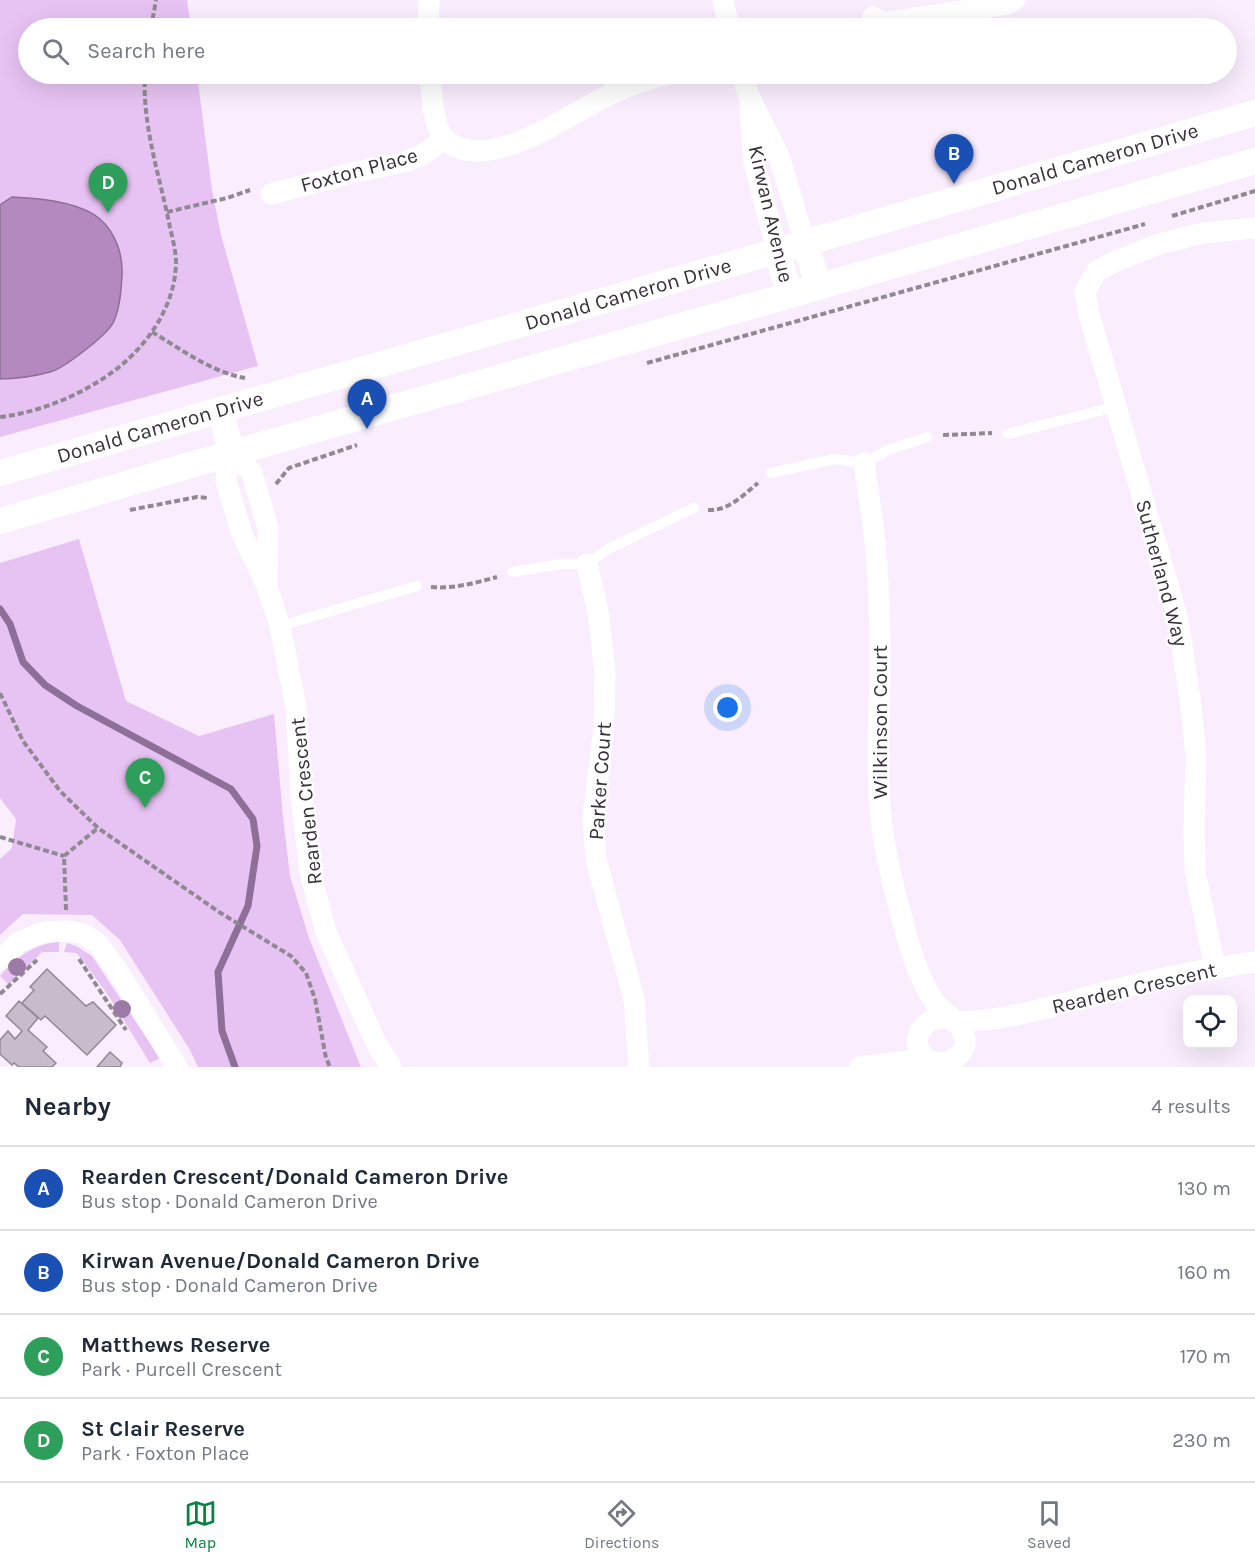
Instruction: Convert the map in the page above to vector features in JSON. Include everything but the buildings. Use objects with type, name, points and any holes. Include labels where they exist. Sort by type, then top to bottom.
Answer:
[{"type":"street","points":[[428,18],[429,0]]},
{"type":"street","points":[[723,0],[727,18]]},
{"type":"street","points":[[916,18],[1007,4],[1015,0]]},
{"type":"street","points":[[431,84],[435,120],[444,139],[464,151],[483,151],[521,142],[613,93],[640,84]]},
{"type":"street","name":"Kirwan Avenue","points":[[745,84],[779,156],[819,287]]},
{"type":"street","name":"Kirwan Avenue","points":[[749,96],[754,162],[790,295]]},
{"type":"street","name":"Donald Cameron Drive","points":[[0,472],[1255,113]]},
{"type":"street","name":"Foxton Place","points":[[271,194],[404,162],[422,155],[444,139]]},
{"type":"street","points":[[0,521],[1255,161]]},
{"type":"street","name":"Sutherland Way","points":[[1215,968],[1195,871],[1196,757],[1178,619],[1115,407],[1089,314],[1085,291],[1097,271],[1159,244],[1203,233],[1255,228]]},
{"type":"street","name":"Rearden Crescent","points":[[220,410],[231,453],[226,481],[242,534],[267,586],[280,626],[296,707],[301,792],[310,872],[326,932],[376,1043],[391,1067]]},
{"type":"street","name":"Rearden Crescent","points":[[231,453],[252,473],[257,489],[267,528],[267,586]]},
{"type":"street","name":"Wilkinson Court","points":[[864,463],[876,551],[880,660],[878,730],[880,806],[889,870],[921,977],[934,1001],[954,1021]]},
{"type":"street","name":"Parker Court","points":[[587,564],[598,612],[605,671],[604,729],[593,817],[596,859],[634,999],[639,1067]]},
{"type":"street","points":[[0,960],[19,942],[44,932],[84,934],[98,944],[118,971],[177,1067]]},
{"type":"street","name":"Rearden Crescent","points":[[954,1021],[979,1022],[1013,1017],[1135,985],[1255,962]]},
{"type":"street","name":"Wilkinson Court","points":[[920,1031],[924,1003],[921,977]]},
{"type":"street","points":[[943,1017],[954,1021],[964,1033],[962,1052],[948,1063],[906,1060],[863,1066],[903,1047],[927,1022],[935,1018],[943,1017]]},
{"type":"street","name":"Rearden Crescent","points":[[962,1052],[1013,1017]]},
{"type":"street","points":[[920,1031],[920,1049],[930,1061]]},
{"type":"street","name":"Rearden Crescent","points":[[376,1043],[379,1067]]},
{"type":"lane","points":[[1007,434],[1115,407]]},
{"type":"lane","points":[[771,473],[835,459],[864,463],[888,450],[927,437]]},
{"type":"lane","points":[[512,572],[561,564],[587,564],[608,549],[694,508]]},
{"type":"lane","points":[[280,626],[417,586]]},
{"type":"path","points":[[153,18],[156,0]]},
{"type":"path","points":[[0,417],[39,408],[81,391],[123,364],[141,348],[165,310],[176,264],[148,124],[146,84]]},
{"type":"path","points":[[167,212],[227,198],[258,187],[271,194]]},
{"type":"path","points":[[1164,218],[1255,191]]},
{"type":"path","points":[[639,365],[1153,222]]},
{"type":"path","points":[[152,332],[204,363],[229,374],[244,378],[261,376],[268,396]]},
{"type":"path","points":[[927,437],[983,433],[1007,434]]},
{"type":"path","points":[[257,489],[276,484],[289,468],[366,442]]},
{"type":"path","points":[[694,508],[715,510],[737,501],[771,473]]},
{"type":"path","points":[[128,510],[197,496],[217,500],[231,496]]},
{"type":"path","points":[[417,586],[443,588],[468,585],[512,572]]},
{"type":"path","points":[[0,693],[23,741],[60,791],[98,828],[219,912],[291,956],[306,973],[315,999],[330,1067]]},
{"type":"path","points":[[64,855],[98,828]]},
{"type":"path","points":[[0,837],[64,855]]},
{"type":"path","points":[[64,855],[66,932]]},
{"type":"path","points":[[0,994],[45,953]]},
{"type":"path","points":[[76,954],[132,1039]]},
{"type":"shaded area","points":[[0,0],[187,0],[190,18],[18,18],[18,84],[198,84],[212,190],[221,235],[258,366],[0,437]]},
{"type":"shaded area","points":[[12,197],[70,204],[100,219],[110,231],[117,245],[121,260],[121,293],[114,321],[110,327],[65,365],[50,372],[0,379],[0,205]]},
{"type":"shaded area","points":[[79,539],[126,701],[199,736],[274,714],[290,876],[309,938],[361,1067],[198,1067],[190,1050],[120,940],[92,915],[23,914],[0,935],[0,859],[12,848],[16,819],[0,798],[0,563]]},
{"type":"shaded area","points":[[59,942],[59,952],[42,952],[9,985],[0,976],[12,963],[34,948]]},
{"type":"shaded area","points":[[67,943],[92,956],[160,1058],[150,1063],[108,995],[80,957],[76,953],[64,952]]},
{"type":"waterway","points":[[0,609],[10,624],[23,662],[45,685],[77,706],[231,789],[253,819],[257,846],[248,906],[218,972],[222,1031],[235,1067]]},
{"type":"place","name":"Kirwan Avenue/Donald Cameron Drive","points":[[954,184]]},
{"type":"place","name":"St Clair Reserve","points":[[108,213]]},
{"type":"place","name":"Rearden Crescent/Donald Cameron Drive","points":[[367,429]]},
{"type":"place","name":"Matthews Reserve","points":[[145,808]]}]
